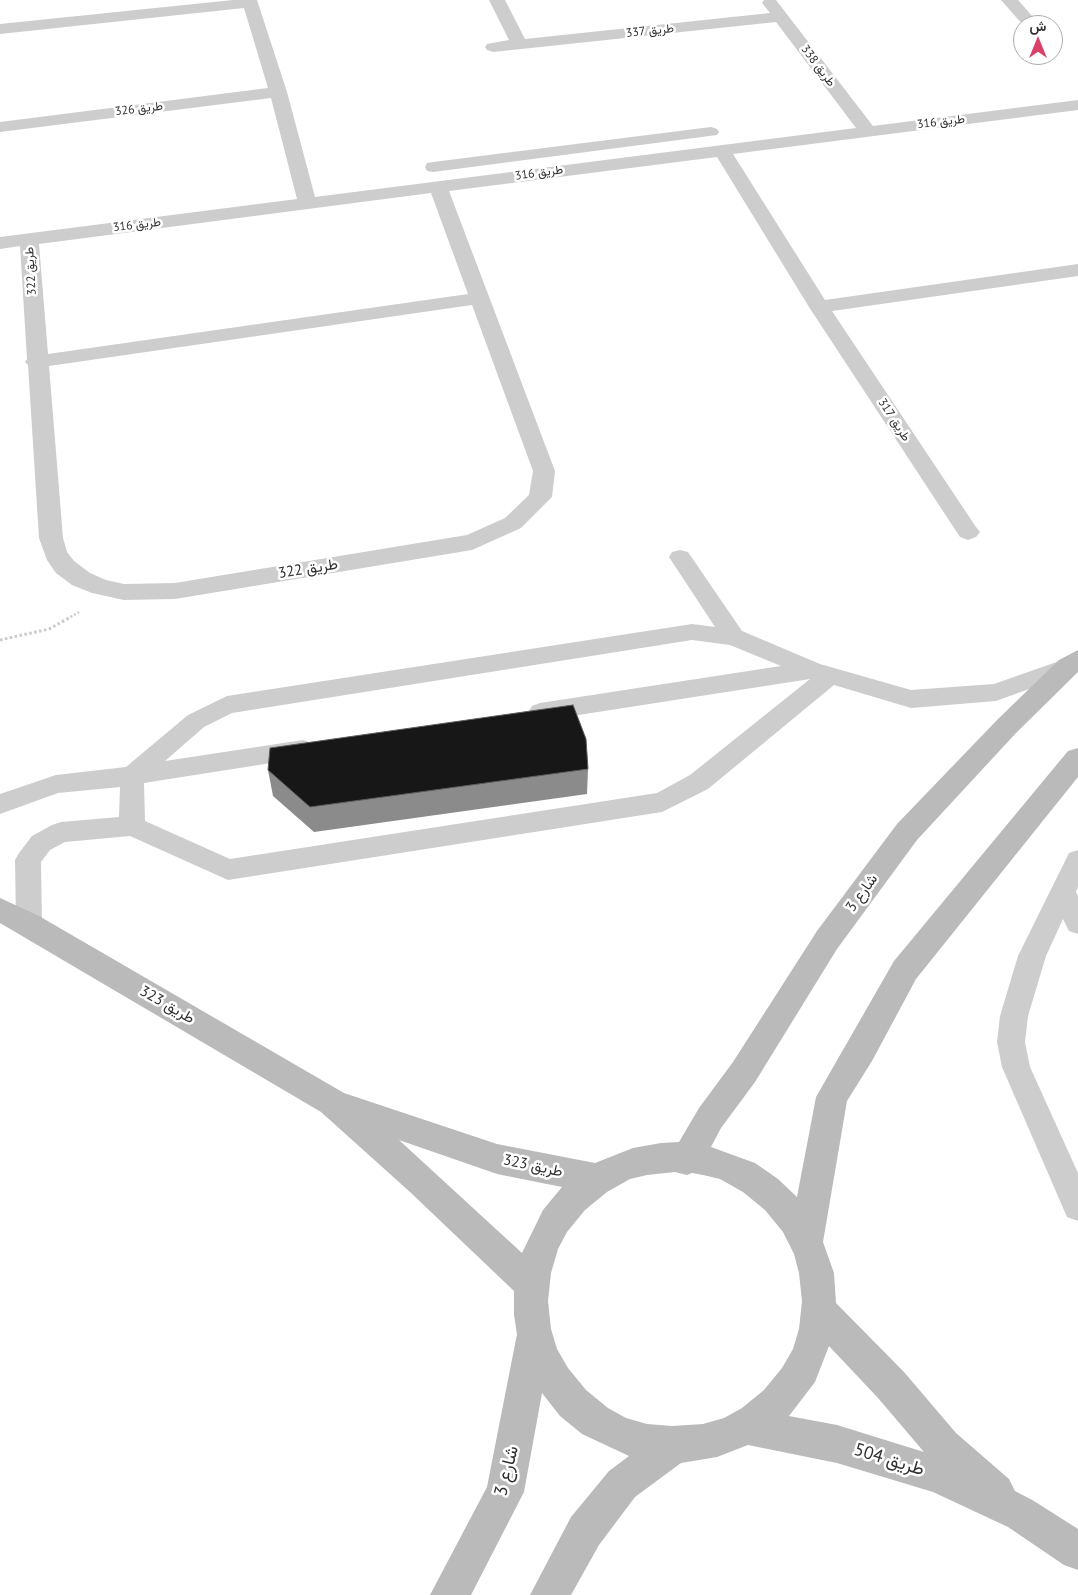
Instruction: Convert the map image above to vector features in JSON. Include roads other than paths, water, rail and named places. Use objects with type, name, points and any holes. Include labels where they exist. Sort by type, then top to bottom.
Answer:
[{"type":"street","points":[[497,0],[519,44]]},
{"type":"street","name":"طريق 338","points":[[768,0],[868,132]]},
{"type":"street","points":[[1009,0],[1023,15]]},
{"type":"street","points":[[0,28],[250,2],[278,92],[307,203]]},
{"type":"street","name":"طريق 337","points":[[493,47],[781,17]]},
{"type":"street","name":"طريق 326","points":[[0,126],[278,92]]},
{"type":"street","name":"طريق 316","points":[[0,243],[307,203],[435,177],[716,140],[868,132],[1078,104]]},
{"type":"street","name":"طريق 317","points":[[716,140],[819,307],[968,532]]},
{"type":"street","name":"طريق 322","points":[[29,239],[36,362],[50,538],[55,554],[65,567],[81,579],[101,587],[141,593],[175,591],[472,542],[513,523],[540,497],[544,471],[435,177]]},
{"type":"street","points":[[819,307],[1078,270]]},
{"type":"street","points":[[36,362],[480,298]]},
{"type":"street","name":"شارع 3","points":[[687,1160],[710,1118],[744,1072],[827,940],[907,832],[1073,663]]},
{"type":"street","points":[[806,1243],[832,1097],[861,1051],[905,970],[1078,758]]},
{"type":"street","name":"طريق 323","points":[[0,910],[29,924],[332,1102],[422,1181],[528,1281]]},
{"type":"street","name":"طريق 323","points":[[332,1102],[497,1158],[593,1178]]},
{"type":"street","points":[[687,1160],[723,1170],[756,1187],[784,1212],[806,1243],[821,1290],[823,1314],[813,1359],[788,1398],[750,1427],[727,1437],[702,1442],[677,1443],[638,1437],[603,1422],[573,1398],[550,1370],[534,1337],[528,1299],[528,1281],[535,1249],[548,1221],[569,1197],[593,1178],[623,1166],[646,1161],[687,1160]]},
{"type":"street","name":"طريق 504","points":[[823,1314],[891,1385],[943,1446],[1021,1514]]},
{"type":"street","name":"شارع 3","points":[[450,1595],[505,1492],[534,1337]]},
{"type":"street","name":"طريق 504","points":[[750,1427],[837,1444],[938,1475],[1021,1514],[1078,1550]]},
{"type":"street","points":[[550,1595],[585,1531],[622,1484],[677,1443]]},
{"type":"lane","points":[[680,557],[734,637]]},
{"type":"lane","points":[[132,826],[132,776],[196,721],[227,705],[692,632],[734,637],[821,672],[911,699],[996,692],[1073,663]]},
{"type":"lane","points":[[516,716],[821,672]]},
{"type":"lane","points":[[29,924],[28,860],[41,843],[61,832],[132,826],[228,870],[662,802],[699,782],[821,672]]},
{"type":"lane","points":[[0,804],[56,784],[132,776],[329,745]]},
{"type":"lane","points":[[1078,860],[1032,956],[1014,1016],[1011,1042],[1016,1067],[1078,1207]]},
{"type":"lane","points":[[1063,892],[1078,922]]}]
